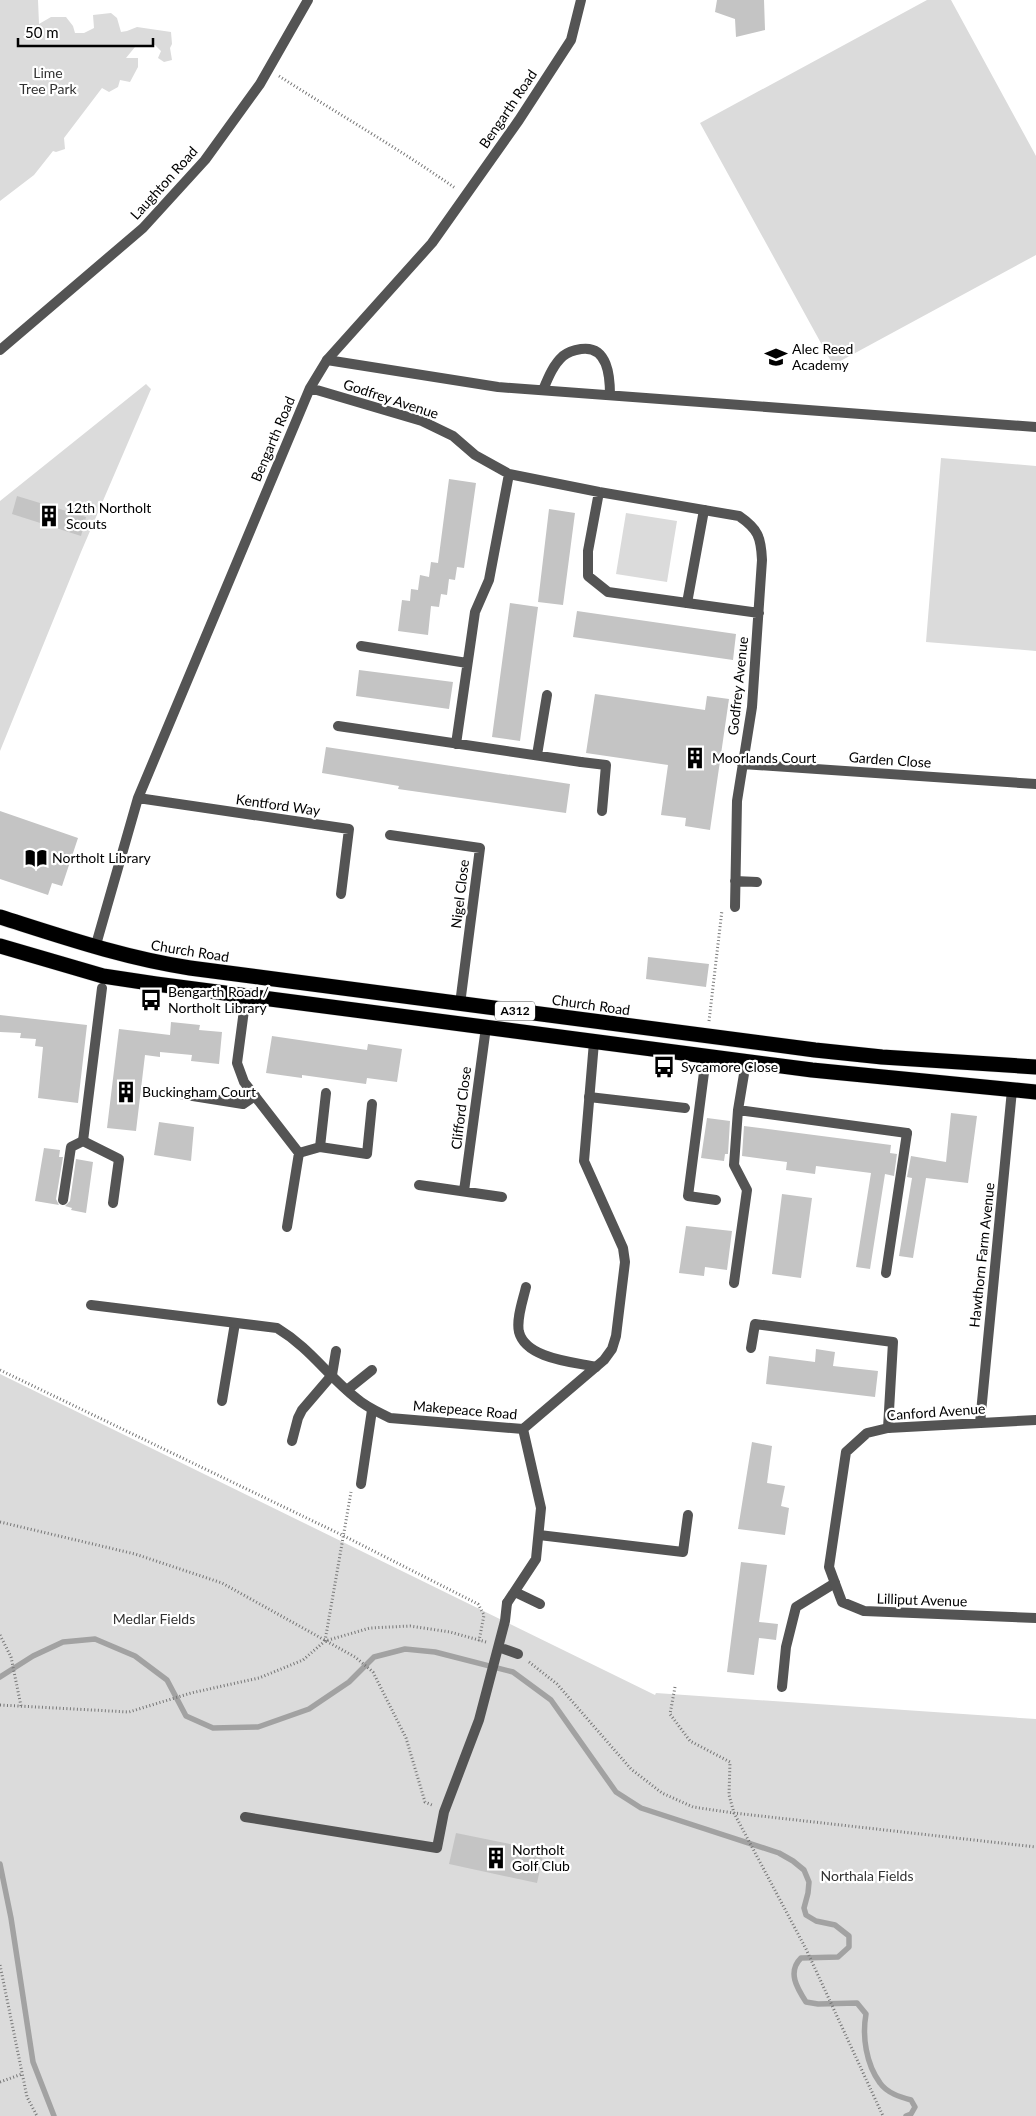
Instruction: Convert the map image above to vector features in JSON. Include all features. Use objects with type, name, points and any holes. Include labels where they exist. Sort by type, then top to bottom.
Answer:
[{"type":"highway","name":"Church Road","points":[[0,917],[95,948],[182,967],[872,1056],[1036,1067]]},
{"type":"highway","name":"A312","points":[[0,946],[102,982],[246,995],[706,1057],[879,1078],[1036,1092]]},
{"type":"street","name":"Laughton Road","points":[[0,350],[143,228],[205,160],[268,69],[308,0]]},
{"type":"street","name":"Bengarth Road","points":[[95,948],[138,798],[310,388],[327,360],[432,243],[519,120],[571,40],[581,0]]},
{"type":"street","points":[[543,390],[553,368],[564,355],[573,350],[584,348],[594,351],[603,357],[608,368],[610,395]]},
{"type":"street","points":[[327,360],[498,387],[1036,427]]},
{"type":"street","name":"Godfrey Avenue","points":[[310,388],[422,421],[453,436],[475,455],[509,474],[599,492],[739,516],[753,526],[761,541],[762,560],[752,707],[737,801],[734,907]]},
{"type":"street","points":[[456,744],[475,612],[489,580],[509,474]]},
{"type":"street","points":[[599,492],[588,551],[588,576],[608,592],[758,613]]},
{"type":"street","points":[[687,603],[704,510]]},
{"type":"street","points":[[361,646],[467,663]]},
{"type":"street","points":[[537,755],[547,695]]},
{"type":"street","points":[[338,726],[606,765],[602,810]]},
{"type":"street","name":"Garden Close","points":[[742,764],[1036,784]]},
{"type":"street","name":"Kentford Way","points":[[138,798],[348,830],[340,894]]},
{"type":"street","name":"Nigel Close","points":[[390,835],[480,848],[460,1004]]},
{"type":"street","points":[[735,881],[756,882]]},
{"type":"street","points":[[83,1141],[102,982]]},
{"type":"street","points":[[246,995],[237,1063],[244,1082],[298,1153],[287,1227]]},
{"type":"street","name":"Clifford Close","points":[[464,1191],[486,1028]]},
{"type":"street","name":"Makepeace Road","points":[[91,1305],[277,1328],[296,1339],[348,1390],[372,1410],[390,1418],[523,1429],[604,1360],[616,1336],[625,1262],[623,1248],[584,1161],[594,1042]]},
{"type":"street","points":[[706,1057],[688,1196],[716,1200]]},
{"type":"street","points":[[734,1283],[747,1190],[734,1165],[738,1110],[746,1062]]},
{"type":"street","name":"Hawthorn Farm Avenue","points":[[980,1423],[1012,1090]]},
{"type":"street","points":[[174,1093],[243,1104],[255,1096]]},
{"type":"street","points":[[320,1147],[326,1093]]},
{"type":"street","points":[[589,1097],[684,1108]]},
{"type":"street","points":[[298,1153],[320,1147],[367,1154],[372,1104]]},
{"type":"street","points":[[738,1110],[906,1133],[886,1273]]},
{"type":"street","points":[[63,1200],[71,1148],[83,1141]]},
{"type":"street","points":[[83,1141],[118,1159],[113,1203]]},
{"type":"street","points":[[419,1185],[502,1197]]},
{"type":"street","points":[[526,1287],[519,1332],[527,1345],[541,1355],[596,1367]]},
{"type":"street","points":[[222,1401],[235,1323]]},
{"type":"street","points":[[751,1348],[755,1324],[893,1342],[888,1428]]},
{"type":"street","points":[[292,1441],[302,1410],[332,1375],[336,1351]]},
{"type":"street","points":[[348,1390],[372,1370]]},
{"type":"street","points":[[361,1484],[372,1410]]},
{"type":"street","name":"Canford Avenue","points":[[846,1452],[867,1433],[888,1428],[1036,1420]]},
{"type":"street","points":[[245,1817],[437,1848],[444,1812],[479,1720],[505,1621],[507,1603],[536,1559],[541,1508],[523,1429]]},
{"type":"street","name":"Lilliput Avenue","points":[[846,1452],[829,1567],[842,1602],[864,1611],[1036,1618]]},
{"type":"street","points":[[539,1535],[682,1552],[688,1515]]},
{"type":"street","points":[[782,1687],[786,1647],[796,1607],[835,1583]]},
{"type":"street","points":[[515,1592],[540,1604]]},
{"type":"street","points":[[504,1649],[518,1654]]},
{"type":"path","points":[[268,69],[373,136],[400,150],[466,195]]},
{"type":"path","points":[[709,1023],[722,907],[734,907]]},
{"type":"path","points":[[0,1370],[344,1536],[478,1604],[484,1615],[479,1641]]},
{"type":"path","points":[[325,1641],[351,1489],[361,1484]]},
{"type":"path","points":[[0,1522],[135,1554],[222,1584],[355,1657],[373,1672],[406,1738],[425,1802],[444,1812]]},
{"type":"path","points":[[0,1705],[129,1712],[191,1693],[259,1678],[303,1660],[325,1641],[370,1628],[410,1626],[450,1632],[490,1644]]},
{"type":"path","points":[[0,1635],[11,1657],[21,1706]]},
{"type":"path","points":[[518,1654],[557,1684],[631,1769],[662,1794],[693,1807],[1036,1847]]},
{"type":"path","points":[[675,1687],[670,1714],[690,1741],[730,1762],[729,1795],[734,1813],[806,1949],[883,2116]]},
{"type":"path","points":[[0,1965],[27,2097],[37,2116]]},
{"type":"path","points":[[0,2082],[22,2074]]},
{"type":"green space","name":"Lime Tree Park","points":[[0,0],[38,0],[39,24],[51,17],[66,17],[73,26],[75,33],[84,33],[94,28],[93,15],[111,13],[117,18],[121,32],[137,27],[171,32],[172,44],[170,48],[172,60],[164,62],[158,58],[161,51],[155,45],[135,47],[126,58],[138,58],[138,67],[130,82],[120,80],[118,87],[109,92],[102,88],[64,138],[65,149],[53,151],[34,175],[0,201]]},
{"type":"green space","points":[[927,0],[951,0],[1036,156],[1036,255],[833,365],[700,123]]},
{"type":"green space","points":[[146,384],[151,389],[81,552],[0,751],[0,501]]},
{"type":"green space","points":[[941,458],[1036,466],[1036,651],[926,642]]},
{"type":"green space","points":[[626,513],[677,521],[667,582],[616,574]]},
{"type":"green space","points":[[0,1374],[655,1695],[656,1693],[1036,1719],[1036,2116],[0,2116]]},
{"type":"building","points":[[717,0],[764,0],[765,30],[736,37],[735,19],[715,12]]},
{"type":"building","points":[[449,479],[476,483],[464,568],[457,567],[455,580],[449,579],[447,595],[441,594],[439,607],[431,606],[428,635],[398,631],[402,600],[410,601],[411,589],[418,590],[420,575],[429,577],[431,562],[438,563]]},
{"type":"building","name":"12th Northolt Scouts","points":[[17,496],[86,517],[81,536],[12,514]]},
{"type":"building","points":[[549,509],[575,513],[563,605],[538,602]]},
{"type":"building","points":[[510,603],[538,607],[520,741],[492,737]]},
{"type":"building","points":[[577,611],[736,634],[733,660],[573,637]]},
{"type":"building","points":[[359,670],[453,682],[449,709],[356,696]]},
{"type":"building","name":"Moorlands Court","points":[[595,694],[705,710],[707,696],[729,699],[710,830],[685,826],[686,818],[661,815],[668,765],[586,753]]},
{"type":"building","points":[[326,747],[570,784],[566,813],[398,789],[399,786],[322,773]]},
{"type":"building","name":"Northolt Library","points":[[0,811],[78,838],[62,886],[52,883],[48,895],[0,879]]},
{"type":"building","points":[[648,957],[709,964],[706,987],[646,979]]},
{"type":"building","points":[[0,1015],[87,1025],[78,1103],[38,1098],[43,1047],[35,1046],[36,1039],[20,1038],[21,1033],[0,1032]]},
{"type":"building","name":"Buckingham Court","points":[[171,1022],[200,1025],[199,1030],[222,1032],[219,1064],[191,1061],[192,1055],[160,1052],[160,1057],[145,1055],[136,1131],[107,1128],[119,1029],[170,1035]]},
{"type":"building","points":[[272,1036],[367,1050],[368,1044],[402,1049],[397,1082],[367,1078],[366,1084],[302,1075],[302,1078],[266,1073]]},
{"type":"building","points":[[951,1113],[977,1116],[968,1183],[926,1178],[913,1258],[899,1256],[912,1178],[907,1177],[911,1156],[946,1162]]},
{"type":"building","points":[[707,1118],[730,1121],[728,1154],[725,1154],[724,1161],[701,1158]]},
{"type":"building","points":[[159,1122],[194,1127],[191,1161],[154,1155]]},
{"type":"building","points":[[744,1126],[891,1145],[890,1153],[897,1154],[894,1176],[885,1174],[870,1269],[856,1267],[871,1173],[816,1166],[815,1174],[786,1170],[787,1162],[742,1156]]},
{"type":"building","points":[[44,1148],[60,1150],[59,1157],[63,1157],[56,1199],[59,1205],[35,1201]]},
{"type":"building","points":[[76,1159],[93,1162],[86,1213],[71,1210],[72,1208],[65,1206],[70,1201]]},
{"type":"building","points":[[782,1194],[812,1198],[801,1278],[772,1274]]},
{"type":"building","points":[[686,1226],[732,1231],[727,1270],[705,1267],[704,1276],[679,1273]]},
{"type":"building","points":[[816,1349],[835,1352],[833,1366],[878,1371],[875,1397],[766,1384],[769,1356],[815,1362]]},
{"type":"building","points":[[752,1442],[772,1446],[767,1483],[785,1486],[781,1506],[789,1508],[785,1535],[738,1529]]},
{"type":"building","points":[[741,1562],[767,1565],[759,1622],[778,1624],[776,1640],[759,1638],[754,1675],[727,1672]]},
{"type":"building","name":"Northolt Golf Club","points":[[456,1833],[544,1851],[537,1883],[449,1864]]},
{"type":"waterway","points":[[0,1677],[33,1656],[63,1642],[95,1639],[135,1656],[167,1680],[186,1716],[213,1728],[258,1727],[309,1709],[349,1682],[374,1657],[405,1649],[435,1652],[513,1672],[551,1700],[616,1792],[641,1808],[779,1853],[804,1870],[809,1882],[804,1908],[806,1915],[816,1921],[835,1925],[849,1936],[849,1947],[838,1957],[801,1958],[797,1963],[794,1974],[799,1991],[806,2002],[818,2004],[857,2003],[866,2014],[865,2040],[871,2067],[880,2083],[886,2089],[898,2096],[911,2100],[915,2107],[911,2114],[906,2116]]},
{"type":"waterway","points":[[0,1864],[11,1918],[33,2062],[54,2116]]},
{"type":"place","name":"Alec Reed Academy","points":[[776,357]]},
{"type":"place","name":"12th Northolt Scouts","points":[[49,516]]},
{"type":"place","name":"Moorlands Court","points":[[695,758]]},
{"type":"place","name":"Northolt Library","points":[[36,858]]},
{"type":"place","name":"Bengarth Road / Northolt Library","points":[[151,1000]]},
{"type":"place","name":"Sycamore Close","points":[[664,1067]]},
{"type":"place","name":"Buckingham Court","points":[[126,1092]]},
{"type":"place","name":"Northolt Golf Club","points":[[496,1858]]},
{"type":"park label","name":"Medlar Fields","points":[[154,1619]]},
{"type":"park label","name":"Northala Fields","points":[[867,1876]]}]
